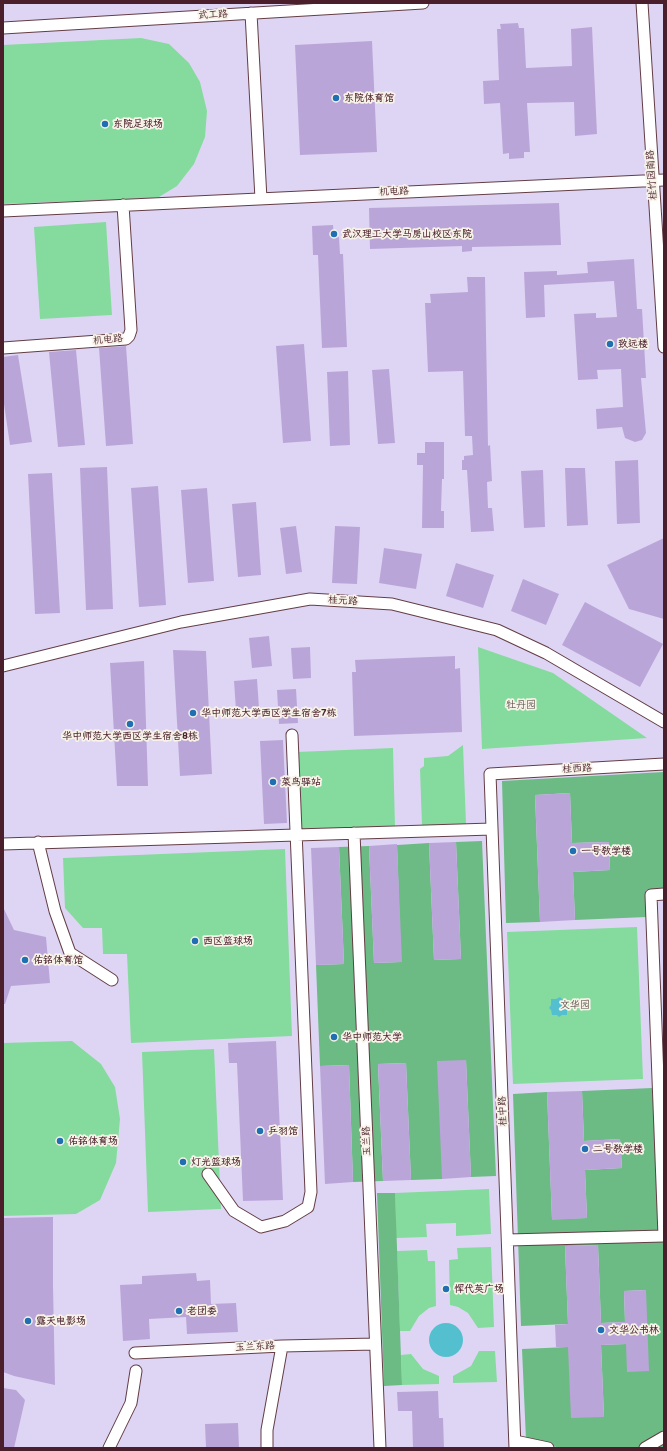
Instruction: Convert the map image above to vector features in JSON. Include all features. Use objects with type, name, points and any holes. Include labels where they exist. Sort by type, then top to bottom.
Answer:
[{"type":"street","name":"武工路","points":[[3,28],[423,3]]},
{"type":"street","name":"桂竹园南路","points":[[642,3],[664,347]]},
{"type":"street","points":[[251,13],[261,199]]},
{"type":"street","name":"机电路","points":[[3,211],[664,180]]},
{"type":"street","name":"机电路","points":[[3,348],[126,339],[129,336],[131,330],[123,205]]},
{"type":"street","name":"桂元路","points":[[3,666],[181,622],[310,599],[392,604],[497,630],[546,653],[664,722]]},
{"type":"street","points":[[208,1174],[234,1211],[261,1227],[285,1221],[308,1207],[311,1192],[292,735]]},
{"type":"street","name":"桂西路","points":[[490,774],[664,764]]},
{"type":"street","name":"桂中路","points":[[490,774],[515,1444]]},
{"type":"street","points":[[3,844],[492,829]]},
{"type":"street","name":"玉兰路","points":[[354,834],[380,1448]]},
{"type":"street","points":[[38,842],[55,911],[70,953],[112,980]]},
{"type":"street","points":[[508,1240],[664,1236],[651,895],[664,894]]},
{"type":"street","name":"玉兰东路","points":[[135,1353],[282,1346],[375,1344]]},
{"type":"street","points":[[267,1448],[267,1430],[282,1346]]},
{"type":"street","points":[[108,1448],[132,1403],[136,1371]]},
{"type":"street","points":[[645,1448],[664,1437]]},
{"type":"street","points":[[515,1444],[548,1448]]},
{"type":"shaded area","name":"华中师范大学","points":[[3,3],[664,3],[664,1448],[3,1448]]},
{"type":"green space","name":"东院足球场","points":[[141,38],[169,44],[189,63],[200,82],[207,111],[205,137],[194,164],[177,186],[159,197],[151,198],[3,204],[3,45]]},
{"type":"green space","points":[[106,222],[112,315],[40,319],[34,227]]},
{"type":"green space","name":"牡丹园","points":[[478,647],[553,673],[647,738],[482,749]]},
{"type":"green space","points":[[463,745],[466,824],[422,826],[420,769],[424,766],[424,758],[448,756]]},
{"type":"green space","points":[[393,748],[395,827],[300,830],[297,752]]},
{"type":"green space","points":[[664,772],[664,889],[646,890],[647,917],[575,920],[573,872],[610,870],[609,842],[572,843],[570,793],[535,795],[540,922],[506,923],[502,781]]},
{"type":"green space","points":[[482,841],[496,1176],[471,1177],[466,1060],[442,1179],[411,1180],[406,1063],[378,1064],[383,1181],[353,1182],[349,1065],[320,1066],[316,965],[344,964],[339,847],[369,846],[374,963],[401,962],[397,845],[429,843],[434,960],[461,959],[456,842]]},
{"type":"green space","name":"西区篮球场","points":[[285,849],[292,1036],[131,1043],[127,954],[103,954],[102,928],[83,928],[65,908],[63,858]]},
{"type":"green space","name":"文华园","points":[[637,927],[643,1079],[513,1084],[507,932]]},
{"type":"green space","name":"佑铭体育场","points":[[72,1041],[101,1064],[115,1087],[120,1119],[116,1163],[100,1200],[76,1214],[3,1216],[3,1043]]},
{"type":"green space","name":"灯光篮球场","points":[[214,1049],[221,1209],[148,1212],[142,1052]]},
{"type":"green space","points":[[652,1088],[653,1100],[664,1099],[664,1448],[561,1448],[526,1440],[522,1349],[568,1347],[604,1417],[601,1345],[626,1344],[645,1290],[624,1291],[625,1322],[601,1323],[598,1245],[565,1246],[568,1324],[521,1326],[513,1094],[547,1092],[552,1219],[587,1218],[585,1170],[622,1168],[620,1139],[584,1141],[582,1091]]},
{"type":"green space","points":[[489,1189],[491,1234],[456,1236],[456,1223],[426,1224],[427,1237],[396,1238],[395,1193]]},
{"type":"green space","points":[[377,1193],[395,1193],[402,1385],[384,1386]]},
{"type":"green space","points":[[491,1247],[494,1327],[478,1328],[468,1313],[458,1307],[450,1305],[449,1260],[458,1259],[457,1248]]},
{"type":"green space","points":[[427,1250],[428,1261],[435,1261],[436,1306],[429,1308],[419,1316],[410,1331],[400,1331],[397,1251]]},
{"type":"green space","points":[[479,1351],[495,1351],[497,1382],[453,1383],[453,1376],[471,1366]]},
{"type":"green space","points":[[411,1354],[423,1369],[439,1376],[439,1384],[402,1385],[401,1355]]},
{"type":"water","points":[[560,997],[562,999],[567,999],[567,1004],[570,1007],[567,1010],[567,1015],[562,1015],[559,1017],[557,1015],[552,1015],[549,1008],[551,1005],[551,999]]},
{"type":"water","points":[[443,1323],[449,1323],[458,1328],[462,1334],[462,1346],[458,1352],[449,1357],[443,1357],[434,1352],[429,1343],[429,1337],[434,1328]]},
{"type":"building","points":[[518,23],[519,28],[524,28],[526,68],[572,66],[571,29],[592,27],[597,134],[575,136],[574,102],[527,103],[530,152],[524,152],[524,158],[509,159],[509,153],[503,154],[500,103],[484,104],[483,81],[499,80],[497,29],[501,29],[500,24]]},
{"type":"building","name":"东院体育馆","points":[[372,41],[377,152],[300,155],[295,45]]},
{"type":"building","points":[[559,203],[561,245],[472,247],[472,251],[462,252],[462,246],[370,249],[369,208]]},
{"type":"building","points":[[333,225],[334,238],[339,237],[340,254],[343,254],[347,347],[322,348],[318,255],[313,255],[312,226]]},
{"type":"building","name":"致远楼","points":[[634,259],[637,309],[642,309],[646,378],[641,378],[646,433],[642,440],[635,442],[625,438],[622,427],[597,429],[596,409],[623,407],[621,369],[597,370],[598,379],[578,380],[574,314],[596,313],[596,318],[617,317],[614,281],[544,285],[545,317],[526,318],[524,272],[557,271],[557,275],[588,273],[587,262]]},
{"type":"building","points":[[467,277],[485,277],[488,446],[490,445],[492,481],[487,482],[488,508],[492,508],[494,531],[471,532],[467,470],[462,470],[462,460],[464,460],[464,456],[473,455],[472,436],[465,436],[463,371],[428,372],[425,303],[431,303],[430,294],[468,292]]},
{"type":"building","points":[[304,344],[311,441],[283,443],[276,346]]},
{"type":"building","points":[[126,346],[133,444],[106,446],[99,348]]},
{"type":"building","points":[[76,350],[85,445],[58,447],[49,352]]},
{"type":"building","points":[[18,355],[32,442],[10,445],[3,397],[3,357]]},
{"type":"building","points":[[389,369],[395,443],[378,444],[372,370]]},
{"type":"building","points":[[348,371],[350,445],[330,446],[327,372]]},
{"type":"building","points":[[425,442],[444,442],[444,479],[442,479],[441,511],[444,511],[444,528],[422,528],[423,465],[417,465],[417,453],[425,453]]},
{"type":"building","points":[[638,460],[640,523],[617,524],[615,461]]},
{"type":"building","points":[[107,467],[113,609],[86,610],[80,468]]},
{"type":"building","points":[[565,468],[585,468],[588,525],[567,526]]},
{"type":"building","points":[[543,470],[545,527],[524,528],[521,471]]},
{"type":"building","points":[[52,473],[60,613],[35,614],[28,474]]},
{"type":"building","points":[[158,486],[166,605],[139,607],[131,488]]},
{"type":"building","points":[[207,488],[214,581],[188,583],[181,490]]},
{"type":"building","points":[[256,502],[261,575],[238,577],[232,504]]},
{"type":"building","points":[[296,526],[302,572],[286,574],[280,528]]},
{"type":"building","points":[[335,526],[360,527],[357,584],[332,583]]},
{"type":"building","points":[[664,538],[664,619],[629,609],[607,565]]},
{"type":"building","points":[[384,548],[422,554],[416,589],[379,583]]},
{"type":"building","points":[[456,563],[494,575],[483,608],[446,596]]},
{"type":"building","points":[[523,579],[559,594],[546,625],[511,611]]},
{"type":"building","points":[[585,602],[663,644],[640,687],[562,645]]},
{"type":"building","points":[[269,636],[272,666],[252,668],[249,638]]},
{"type":"building","points":[[310,647],[311,678],[293,679],[291,648]]},
{"type":"building","name":"华中师范大学西区学生宿舍7栋","points":[[173,650],[206,651],[212,774],[180,776]]},
{"type":"building","points":[[455,656],[455,669],[460,668],[462,732],[354,736],[352,672],[356,672],[355,660]]},
{"type":"building","name":"华中师范大学西区学生宿舍8栋","points":[[144,661],[148,786],[117,786],[110,663]]},
{"type":"building","points":[[257,679],[259,708],[236,710],[234,681]]},
{"type":"building","points":[[296,689],[298,723],[279,724],[277,690]]},
{"type":"building","name":"菜鸟驿站","points":[[283,740],[287,823],[264,824],[260,741]]},
{"type":"building","name":"一号教学楼","points":[[570,793],[572,843],[609,842],[610,870],[573,872],[575,920],[540,922],[535,795]]},
{"type":"building","points":[[456,842],[461,959],[434,960],[429,843]]},
{"type":"building","points":[[397,844],[402,962],[374,963],[369,846]]},
{"type":"building","points":[[339,847],[344,964],[316,965],[311,848]]},
{"type":"building","name":"佑铭体育馆","points":[[3,907],[14,930],[46,937],[50,983],[11,986],[5,1004],[3,1004]]},
{"type":"building","name":"乒羽馆","points":[[276,1041],[283,1200],[243,1201],[237,1063],[229,1063],[228,1043]]},
{"type":"building","points":[[466,1060],[471,1177],[442,1179],[437,1061]]},
{"type":"building","points":[[406,1063],[411,1180],[383,1181],[378,1064]]},
{"type":"building","points":[[349,1065],[353,1182],[325,1184],[320,1066]]},
{"type":"building","name":"二号教学楼","points":[[582,1091],[584,1141],[620,1139],[622,1168],[585,1170],[587,1218],[552,1220],[547,1092]]},
{"type":"building","name":"露天电影场","points":[[53,1217],[55,1385],[14,1376],[3,1372],[3,1218]]},
{"type":"building","name":"文华公书林","points":[[598,1245],[601,1323],[625,1322],[624,1291],[646,1290],[649,1371],[627,1372],[626,1344],[601,1345],[604,1417],[571,1418],[568,1347],[556,1347],[555,1325],[568,1324],[565,1246]]},
{"type":"building","name":"老团委","points":[[196,1273],[197,1281],[210,1280],[211,1304],[236,1303],[238,1332],[187,1334],[186,1317],[149,1319],[150,1339],[123,1341],[120,1285],[142,1284],[142,1276]]},
{"type":"building","points":[[3,1388],[16,1390],[25,1400],[14,1448],[3,1448]]},
{"type":"building","points":[[438,1391],[439,1418],[443,1418],[444,1448],[413,1448],[412,1411],[398,1411],[397,1392]]},
{"type":"building","points":[[238,1423],[239,1448],[206,1448],[205,1424]]},
{"type":"place","name":"东院体育馆","points":[[336,98]]},
{"type":"place","name":"东院足球场","points":[[105,124]]},
{"type":"place","name":"武汉理工大学马房山校区东院","points":[[334,234]]},
{"type":"place","name":"致远楼","points":[[610,344]]},
{"type":"place","name":"华中师范大学西区学生宿舍7栋","points":[[193,713]]},
{"type":"place","name":"华中师范大学西区学生宿舍8栋","points":[[130,724]]},
{"type":"place","name":"菜鸟驿站","points":[[273,782]]},
{"type":"place","name":"一号教学楼","points":[[573,851]]},
{"type":"place","name":"西区篮球场","points":[[195,941]]},
{"type":"place","name":"佑铭体育馆","points":[[25,960]]},
{"type":"place","name":"华中师范大学","points":[[334,1037]]},
{"type":"place","name":"乒羽馆","points":[[260,1131]]},
{"type":"place","name":"佑铭体育场","points":[[60,1141]]},
{"type":"place","name":"二号教学楼","points":[[585,1149]]},
{"type":"place","name":"灯光篮球场","points":[[183,1162]]},
{"type":"place","name":"恽代英广场","points":[[446,1289]]},
{"type":"place","name":"老团委","points":[[179,1311]]},
{"type":"place","name":"露天电影场","points":[[28,1321]]},
{"type":"place","name":"文华公书林","points":[[601,1330]]}]
